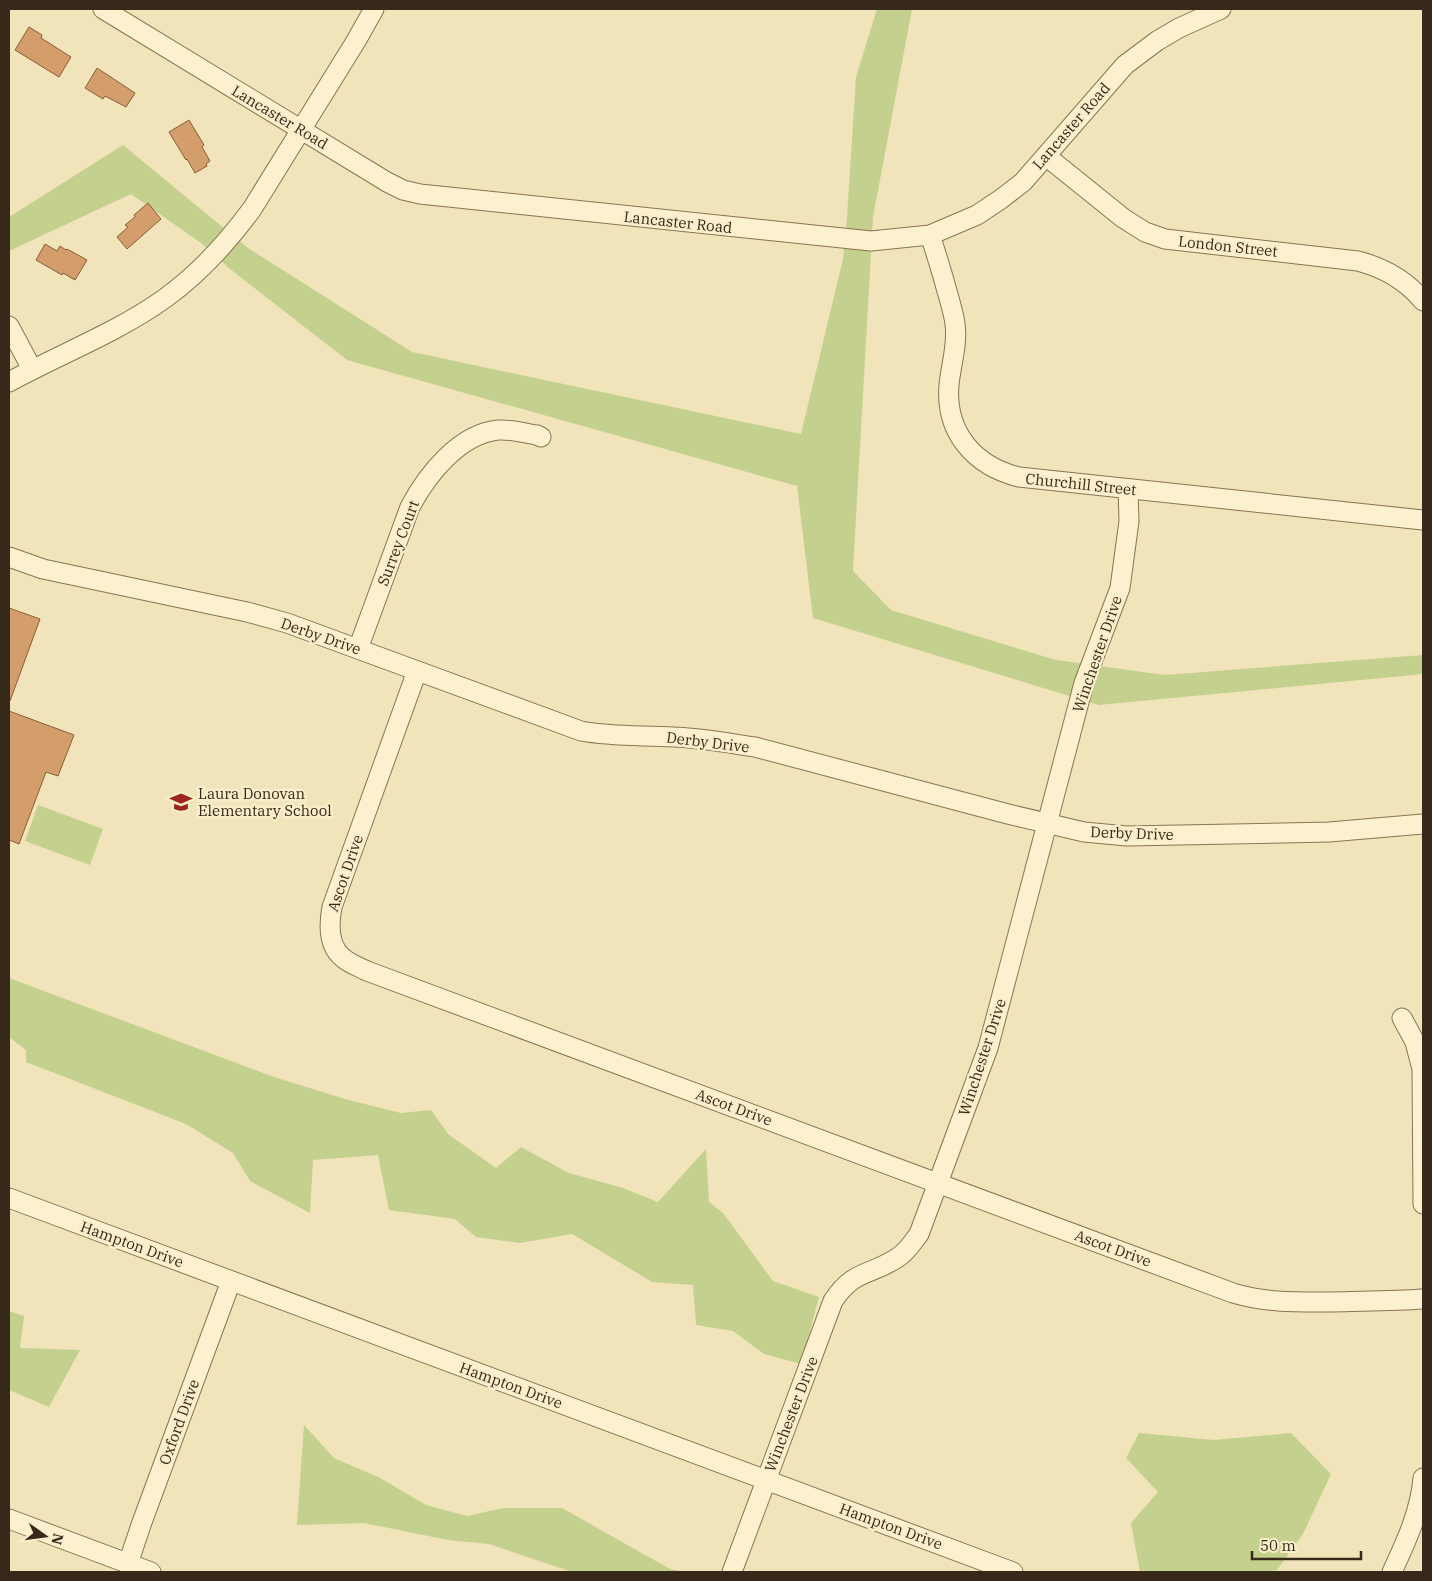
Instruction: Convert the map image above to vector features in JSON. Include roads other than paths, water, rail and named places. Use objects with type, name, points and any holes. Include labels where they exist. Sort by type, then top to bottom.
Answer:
[{"type":"street","name":"Lancaster Road","points":[[103,9],[403,190],[420,194],[871,241],[930,235],[977,214],[1001,200],[1023,182],[1125,65],[1157,41],[1179,28],[1221,9]]},
{"type":"street","points":[[9,382],[125,323],[164,299],[188,280],[212,257],[234,234],[252,209],[374,9]]},
{"type":"street","name":"London Street","points":[[1046,156],[1123,218],[1145,232],[1175,240],[1358,261],[1386,270],[1399,278],[1423,301]]},
{"type":"street","name":"Churchill Street","points":[[930,235],[955,322],[956,339],[949,385],[952,416],[957,431],[968,448],[990,467],[1004,474],[1018,477],[1423,520]]},
{"type":"street","points":[[9,326],[32,370]]},
{"type":"street","name":"Surrey Court","points":[[358,649],[410,507],[432,472],[457,449],[485,433],[507,430],[540,437]]},
{"type":"street","name":"Winchester Drive","points":[[732,1572],[833,1301],[849,1282],[860,1274],[886,1264],[900,1256],[909,1248],[918,1234],[988,1048],[1084,683],[1120,588],[1128,521],[1128,489]]},
{"type":"street","name":"Derby Drive","points":[[9,557],[43,569],[247,612],[287,623],[581,731],[617,736],[674,737],[708,740],[755,748],[1084,832],[1127,836],[1329,832],[1423,824]]},
{"type":"street","name":"Ascot Drive","points":[[417,671],[332,907],[330,928],[334,949],[341,956],[367,971],[1249,1298],[1278,1302],[1423,1299]]},
{"type":"street","points":[[1402,1018],[1415,1042],[1422,1069],[1423,1204]]},
{"type":"street","name":"Hampton Drive","points":[[9,1198],[1013,1572]]},
{"type":"street","name":"Oxford Drive","points":[[128,1564],[231,1281]]},
{"type":"street","points":[[1392,1572],[1410,1534],[1423,1478]]},
{"type":"street","points":[[9,1519],[151,1572]]},
{"type":"place","name":"Laura Donovan Elementary School","points":[[181,802]]}]
